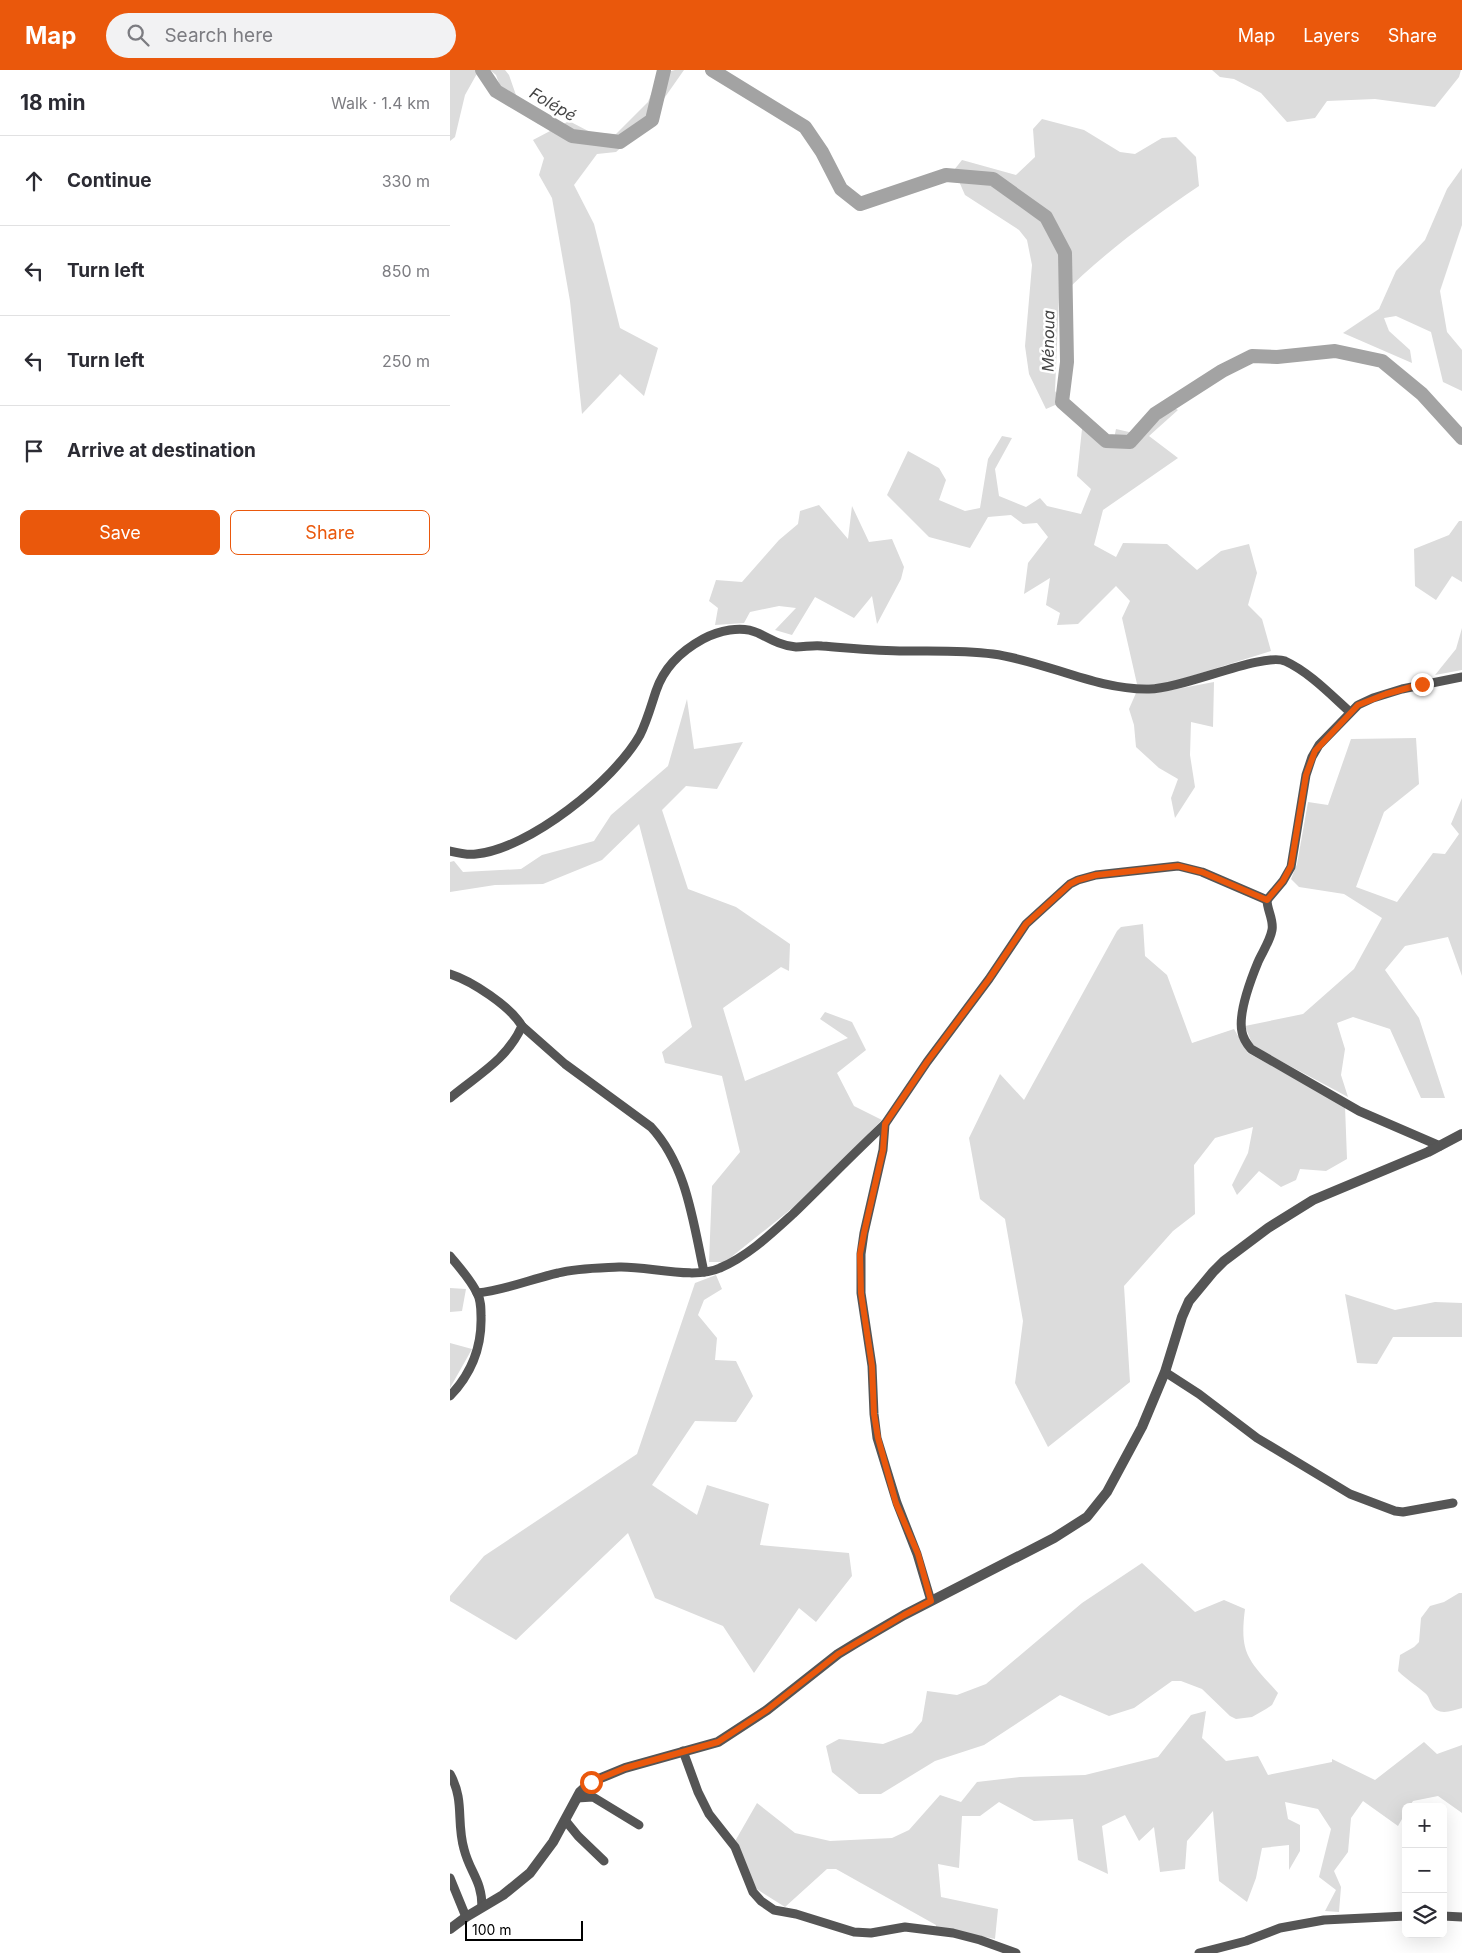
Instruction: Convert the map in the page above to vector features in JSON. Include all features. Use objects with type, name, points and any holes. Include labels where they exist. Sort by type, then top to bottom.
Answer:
[{"type":"street","points":[[450,851],[475,854],[503,846],[529,834],[570,810],[607,776],[634,745],[644,726],[661,678],[676,658],[706,637],[733,630],[751,630],[776,642],[796,647],[818,646],[995,654],[1110,686],[1129,689],[1164,688],[1249,664],[1277,659],[1295,667],[1320,685],[1350,712]]},
{"type":"street","points":[[1267,900],[1283,881],[1291,866],[1306,775],[1312,757],[1319,745],[1358,705],[1386,694],[1422,684],[1462,677]]},
{"type":"street","points":[[477,1293],[516,1286],[560,1272],[622,1267],[704,1272],[730,1264],[770,1235],[815,1194],[885,1124],[1026,924],[1070,884],[1078,880],[1096,875],[1178,866],[1202,872],[1267,900]]},
{"type":"street","points":[[1267,900],[1273,926],[1246,997],[1241,1021],[1245,1042],[1251,1049],[1359,1110],[1440,1146]]},
{"type":"street","points":[[450,974],[461,977],[479,988],[517,1019],[522,1026],[565,1064],[651,1127],[663,1140],[680,1173],[687,1195],[704,1272]]},
{"type":"street","points":[[450,1098],[489,1069],[502,1056],[522,1026]]},
{"type":"street","points":[[885,1124],[883,1150],[860,1254],[861,1293],[872,1366],[874,1414],[878,1438],[896,1503],[918,1554],[931,1601]]},
{"type":"street","points":[[450,1929],[530,1873],[553,1842],[577,1798],[586,1786],[598,1777],[683,1751],[706,1746],[731,1735],[767,1710],[838,1654],[904,1615],[1045,1543],[1087,1517],[1107,1492],[1149,1412],[1165,1372],[1176,1330],[1190,1301],[1200,1286],[1224,1261],[1281,1219],[1313,1200],[1440,1146],[1462,1134]]},
{"type":"street","points":[[450,1256],[477,1293],[481,1304],[482,1334],[478,1349],[467,1374],[450,1396]]},
{"type":"street","points":[[481,1304],[490,1292]]},
{"type":"street","points":[[1165,1372],[1199,1394],[1257,1438],[1350,1494],[1395,1511],[1410,1511],[1453,1503]]},
{"type":"street","points":[[683,1751],[698,1792],[709,1814],[734,1847],[753,1892],[761,1901],[774,1910],[796,1914],[854,1932],[870,1933],[905,1926],[953,1933],[1016,1953]]},
{"type":"street","points":[[450,1774],[459,1795],[464,1848],[482,1890],[482,1907]]},
{"type":"street","points":[[577,1798],[593,1797],[639,1825]]},
{"type":"street","points":[[565,1820],[578,1836],[604,1861]]},
{"type":"street","points":[[450,1878],[466,1917]]},
{"type":"street","points":[[1200,1953],[1280,1928],[1324,1920],[1402,1916]]},
{"type":"street","points":[[1447,1916],[1462,1916]]},
{"type":"shaded area","points":[[450,70],[479,70],[465,95],[455,137],[450,141]]},
{"type":"shaded area","points":[[490,70],[505,70],[509,75],[517,98],[500,86],[496,75]]},
{"type":"shaded area","points":[[684,70],[644,127],[616,152],[597,154],[574,185],[594,224],[620,328],[658,348],[644,396],[620,374],[582,414],[570,301],[552,198],[539,175],[544,158],[533,140],[569,121],[592,133],[616,134],[648,102],[659,74]]},
{"type":"shaded area","points":[[1212,70],[1461,70],[1459,77],[1435,107],[1375,99],[1327,101],[1315,118],[1287,122],[1261,93],[1234,79],[1220,77]]},
{"type":"shaded area","points":[[1042,119],[1084,130],[1120,152],[1135,154],[1162,138],[1176,137],[1196,157],[1199,186],[1126,239],[1059,298],[1055,391],[1062,402],[1046,409],[1029,374],[1025,346],[1032,265],[1027,240],[1019,230],[965,195],[954,170],[962,160],[1016,175],[1035,157],[1033,129]]},
{"type":"shaded area","points":[[1462,168],[1462,225],[1440,291],[1447,332],[1462,350],[1462,391],[1443,382],[1431,332],[1396,316],[1384,318],[1389,331],[1410,350],[1412,363],[1343,333],[1379,309],[1396,271],[1425,240],[1447,189]]},
{"type":"shaded area","points":[[1173,407],[1178,410],[1149,436],[1178,458],[1103,510],[1094,545],[1116,557],[1123,543],[1167,544],[1197,570],[1221,551],[1249,544],[1257,573],[1248,605],[1262,619],[1271,651],[1166,684],[1137,684],[1122,618],[1130,601],[1116,586],[1078,624],[1057,625],[1060,613],[1046,605],[1050,578],[1024,594],[1028,563],[1048,537],[1037,523],[1023,524],[1011,515],[988,517],[970,548],[929,537],[887,495],[908,451],[939,468],[946,480],[939,500],[965,511],[980,508],[988,459],[1002,436],[1012,438],[995,469],[999,496],[1026,507],[1040,498],[1047,506],[1081,514],[1091,489],[1077,476],[1082,429],[1080,422],[1112,448],[1116,429],[1142,435]]},
{"type":"shaded area","points":[[819,505],[848,539],[852,506],[869,542],[892,539],[904,567],[901,579],[877,624],[872,596],[854,618],[815,597],[792,635],[775,630],[796,608],[779,606],[750,612],[744,623],[715,625],[718,608],[709,601],[716,580],[742,582],[779,540],[798,524],[800,511]]},
{"type":"shaded area","points":[[1459,521],[1462,521],[1462,582],[1452,576],[1436,600],[1415,586],[1414,549],[1449,535]]},
{"type":"shaded area","points":[[1462,628],[1462,670],[1435,675],[1456,649]]},
{"type":"shaded area","points":[[1214,682],[1213,727],[1191,722],[1190,755],[1195,787],[1175,818],[1171,798],[1178,779],[1159,768],[1136,747],[1134,725],[1129,709],[1136,693],[1166,691]]},
{"type":"shaded area","points":[[687,699],[694,749],[743,742],[717,789],[686,786],[662,810],[688,889],[736,907],[790,944],[789,971],[781,967],[723,1008],[745,1081],[848,1038],[820,1019],[825,1012],[852,1022],[866,1050],[837,1073],[854,1106],[882,1120],[800,1202],[725,1262],[709,1262],[712,1186],[740,1152],[722,1076],[665,1063],[662,1052],[692,1027],[639,824],[602,860],[543,884],[495,885],[450,892],[450,862],[454,861],[463,872],[521,869],[542,855],[594,841],[611,815],[668,766]]},
{"type":"shaded area","points":[[1416,738],[1419,784],[1384,812],[1356,887],[1397,902],[1433,853],[1445,854],[1459,834],[1451,824],[1462,798],[1462,976],[1448,937],[1405,946],[1385,970],[1419,1018],[1445,1098],[1421,1098],[1390,1029],[1353,1017],[1337,1023],[1345,1049],[1341,1075],[1348,1097],[1253,1046],[1245,1026],[1303,1014],[1354,969],[1382,918],[1344,894],[1299,887],[1291,879],[1297,864],[1308,802],[1328,805],[1351,739]]},
{"type":"shaded area","points":[[1143,924],[1145,956],[1167,975],[1192,1043],[1234,1029],[1248,1053],[1345,1106],[1347,1159],[1326,1171],[1300,1169],[1296,1180],[1281,1187],[1259,1171],[1237,1195],[1232,1185],[1248,1153],[1253,1127],[1215,1138],[1194,1165],[1195,1214],[1173,1231],[1124,1286],[1130,1382],[1048,1447],[1015,1383],[1023,1321],[1005,1219],[980,1199],[969,1138],[1000,1074],[1024,1100],[1117,931],[1121,927]]},
{"type":"shaded area","points":[[716,1275],[722,1289],[704,1300],[698,1315],[717,1338],[715,1360],[736,1361],[753,1396],[736,1422],[695,1421],[652,1485],[697,1515],[707,1485],[769,1504],[760,1545],[849,1553],[852,1576],[816,1622],[799,1608],[754,1673],[723,1626],[655,1598],[628,1533],[516,1640],[450,1601],[450,1596],[484,1556],[637,1454],[695,1283]]},
{"type":"shaded area","points":[[450,1288],[466,1289],[462,1311],[450,1312]]},
{"type":"shaded area","points":[[1345,1294],[1395,1310],[1435,1302],[1462,1303],[1462,1337],[1393,1337],[1377,1364],[1357,1363]]},
{"type":"shaded area","points":[[450,1343],[472,1349],[450,1388]]},
{"type":"shaded area","points":[[1142,1563],[1195,1612],[1224,1600],[1245,1609],[1245,1647],[1253,1664],[1278,1693],[1272,1705],[1252,1717],[1236,1719],[1230,1716],[1202,1689],[1181,1681],[1172,1681],[1134,1708],[1109,1716],[1060,1695],[984,1745],[935,1761],[881,1794],[859,1794],[832,1772],[826,1746],[839,1739],[883,1744],[912,1733],[922,1721],[927,1691],[957,1695],[986,1684],[1082,1603]]},
{"type":"shaded area","points":[[1462,1593],[1462,1708],[1441,1712],[1434,1707],[1426,1694],[1398,1671],[1400,1655],[1419,1642],[1421,1618],[1430,1606],[1444,1602]]},
{"type":"shaded area","points":[[1206,1711],[1202,1738],[1226,1761],[1258,1756],[1268,1775],[1332,1762],[1332,1759],[1375,1780],[1424,1742],[1437,1754],[1462,1745],[1462,1813],[1438,1796],[1413,1801],[1412,1803],[1402,1803],[1402,1819],[1398,1826],[1363,1801],[1351,1818],[1348,1852],[1334,1871],[1341,1887],[1339,1912],[1325,1911],[1336,1890],[1319,1877],[1331,1829],[1318,1809],[1285,1802],[1288,1819],[1300,1825],[1300,1851],[1289,1870],[1289,1845],[1262,1848],[1256,1878],[1247,1902],[1219,1881],[1213,1811],[1187,1841],[1185,1869],[1160,1872],[1154,1827],[1139,1841],[1125,1815],[1102,1826],[1108,1874],[1078,1860],[1073,1819],[1034,1821],[999,1802],[980,1816],[962,1816],[959,1868],[938,1864],[941,1897],[998,1909],[995,1939],[936,1927],[936,1925],[836,1869],[827,1869],[785,1907],[755,1888],[734,1843],[757,1803],[795,1833],[830,1841],[892,1838],[909,1830],[940,1795],[961,1802],[977,1782],[1020,1777],[1085,1775],[1158,1757],[1191,1715]]},
{"type":"waterway","name":"Folépé","points":[[482,70],[496,91],[572,136],[620,142],[652,120],[664,70]]},
{"type":"waterway","name":"Ménoua","points":[[712,70],[805,127],[822,152],[841,189],[860,204],[946,175],[993,179],[1046,217],[1065,253],[1067,362],[1062,402],[1106,441],[1130,442],[1155,414],[1222,371],[1252,356],[1277,357],[1335,351],[1382,361],[1422,394],[1462,438]]},
{"type":"route","points":[[591,1782],[598,1777],[625,1768],[718,1742],[767,1710],[838,1654],[931,1601],[918,1554],[896,1503],[881,1453],[874,1414],[872,1366],[861,1293],[860,1254],[883,1150],[885,1124],[927,1062],[989,979],[1019,933],[1034,914],[1062,890],[1078,880],[1096,875],[1178,866],[1192,868],[1267,900],[1283,881],[1291,866],[1306,775],[1312,757],[1319,745],[1358,705],[1373,698],[1422,684]]}]
